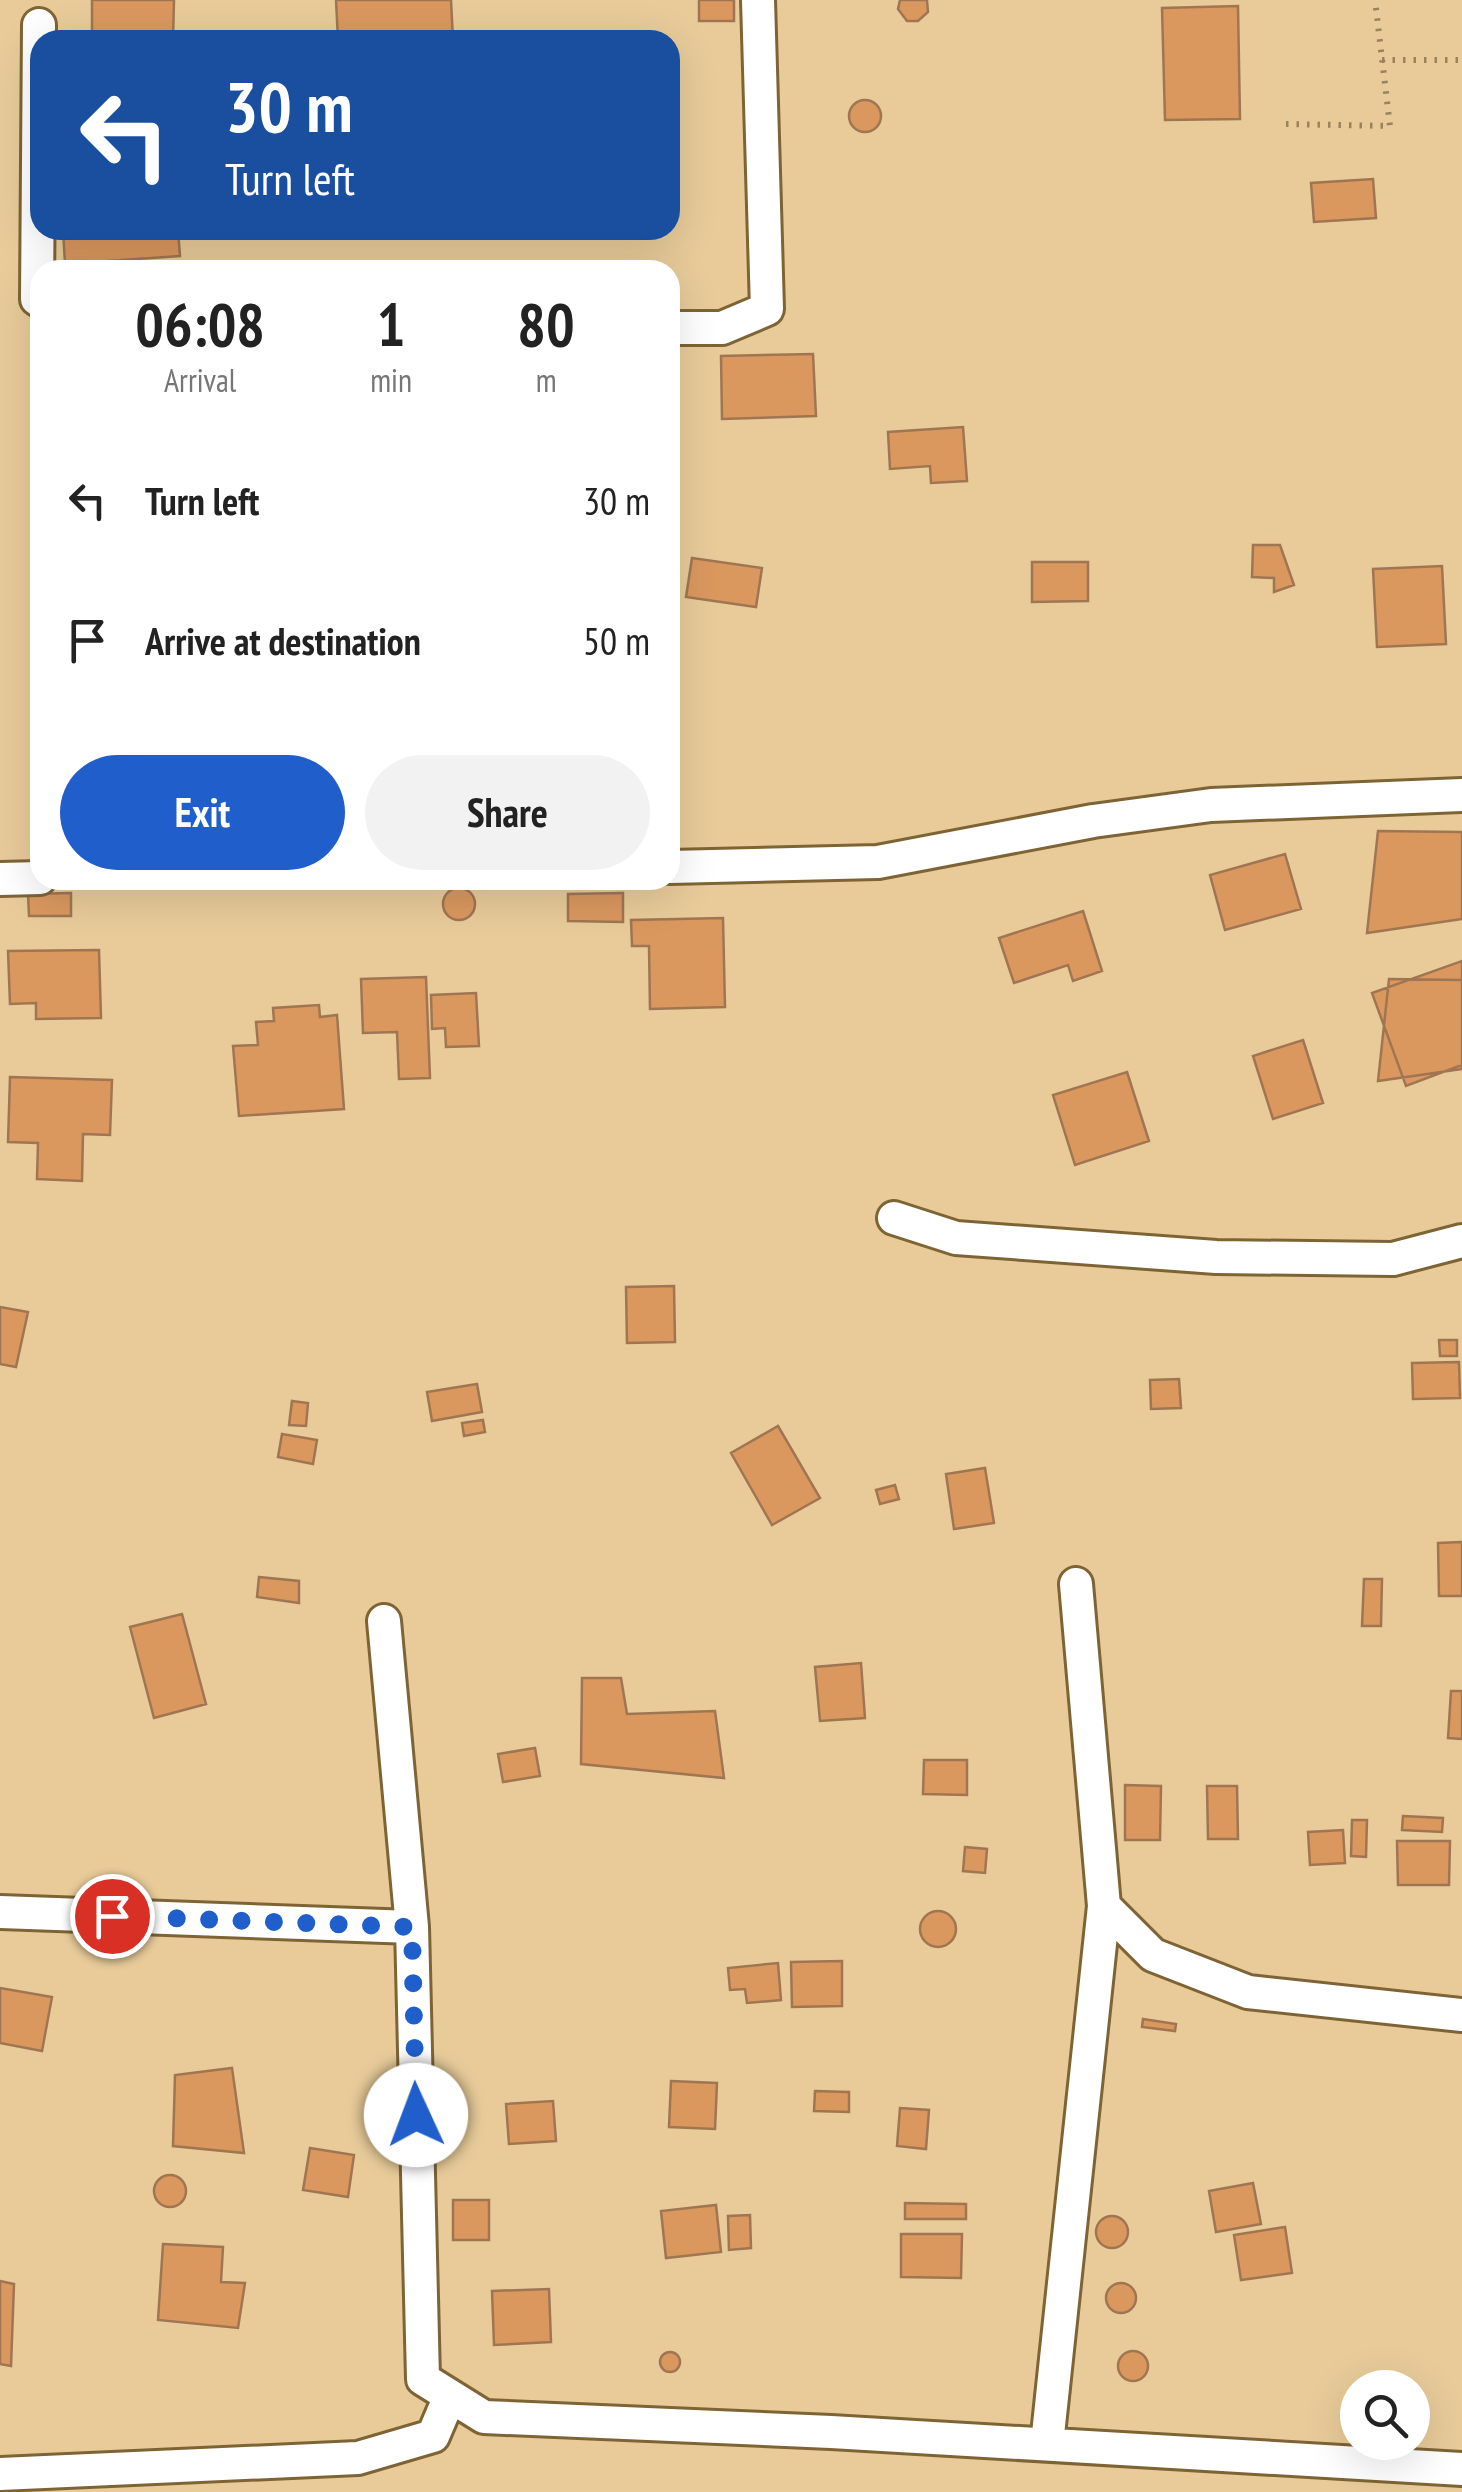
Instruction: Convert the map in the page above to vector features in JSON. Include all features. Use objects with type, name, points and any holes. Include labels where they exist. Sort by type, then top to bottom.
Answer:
[{"type":"street","points":[[680,328],[722,328],[767,308],[758,0]]},
{"type":"street","points":[[40,25],[40,30]]},
{"type":"street","points":[[680,867],[878,862],[1093,821],[1211,805],[1462,796]]},
{"type":"street","points":[[0,879],[30,878]]},
{"type":"street","points":[[894,1218],[956,1238],[1216,1257],[1392,1259],[1462,1241]]},
{"type":"street","points":[[1047,2444],[1104,1906],[1076,1584]]},
{"type":"street","points":[[384,1621],[412,1927],[423,2380],[484,2417],[1462,2468]]},
{"type":"street","points":[[1104,1906],[1152,1955],[1248,1992],[1462,2015]]},
{"type":"street","points":[[0,1912],[412,1927]]},
{"type":"street","points":[[0,2474],[358,2458],[433,2436],[450,2396]]},
{"type":"path","points":[[1286,124],[1390,126],[1375,0]]},
{"type":"path","points":[[1382,60],[1462,60]]},
{"type":"building","points":[[92,0],[174,0],[173,30],[92,30]]},
{"type":"building","points":[[336,0],[451,0],[452,30],[338,30]]},
{"type":"building","points":[[699,0],[734,0],[734,21],[699,21]]},
{"type":"building","points":[[900,0],[927,0],[928,12],[918,21],[907,21],[898,9]]},
{"type":"building","points":[[1238,6],[1240,119],[1165,120],[1162,8]]},
{"type":"building","points":[[865,100],[876,105],[881,116],[876,127],[865,132],[854,127],[849,116],[854,105]]},
{"type":"building","points":[[1373,179],[1376,218],[1314,222],[1311,183]]},
{"type":"building","points":[[64,240],[179,240],[180,256],[65,260]]},
{"type":"building","points":[[813,354],[816,416],[722,419],[721,356]]},
{"type":"building","points":[[963,427],[967,481],[931,483],[930,466],[890,469],[888,432]]},
{"type":"building","points":[[1253,545],[1280,545],[1294,585],[1274,592],[1274,578],[1252,577]]},
{"type":"building","points":[[692,558],[762,568],[756,607],[686,597]]},
{"type":"building","points":[[1032,562],[1088,562],[1088,601],[1032,602]]},
{"type":"building","points":[[1442,566],[1446,644],[1377,647],[1373,569]]},
{"type":"building","points":[[1378,831],[1462,832],[1462,919],[1367,933]]},
{"type":"building","points":[[1285,854],[1301,909],[1225,930],[1210,875]]},
{"type":"building","points":[[453,890],[465,890],[475,904],[470,915],[459,920],[448,915],[443,904]]},
{"type":"building","points":[[71,893],[71,916],[29,916],[28,894]]},
{"type":"building","points":[[623,893],[623,922],[568,921],[568,894]]},
{"type":"building","points":[[1083,911],[1102,971],[1073,981],[1068,965],[1014,983],[999,938]]},
{"type":"building","points":[[723,918],[725,1007],[650,1009],[649,946],[632,946],[631,920]]},
{"type":"building","points":[[99,950],[101,1018],[36,1019],[36,1003],[10,1004],[8,951]]},
{"type":"building","points":[[1462,961],[1462,1065],[1406,1086],[1372,993]]},
{"type":"building","points":[[426,977],[430,1078],[399,1079],[397,1032],[363,1033],[361,979]]},
{"type":"building","points":[[1389,979],[1462,980],[1462,1069],[1378,1081]]},
{"type":"building","points":[[476,993],[479,1046],[446,1047],[445,1028],[432,1029],[431,995]]},
{"type":"building","points":[[319,1005],[320,1017],[337,1015],[344,1109],[239,1116],[233,1046],[258,1045],[256,1022],[274,1021],[273,1008]]},
{"type":"building","points":[[1303,1040],[1323,1103],[1273,1119],[1253,1056]]},
{"type":"building","points":[[1127,1072],[1149,1141],[1075,1165],[1053,1095]]},
{"type":"building","points":[[10,1077],[112,1080],[110,1135],[83,1134],[82,1181],[37,1179],[38,1143],[8,1142]]},
{"type":"building","points":[[674,1286],[675,1342],[627,1343],[626,1287]]},
{"type":"building","points":[[0,1307],[28,1312],[16,1367],[0,1364]]},
{"type":"building","points":[[1439,1340],[1457,1340],[1457,1356],[1440,1356]]},
{"type":"building","points":[[1459,1362],[1460,1398],[1413,1399],[1412,1363]]},
{"type":"building","points":[[1179,1379],[1181,1408],[1151,1409],[1150,1380]]},
{"type":"building","points":[[477,1384],[482,1412],[432,1421],[427,1392]]},
{"type":"building","points":[[292,1401],[308,1403],[306,1426],[289,1425]]},
{"type":"building","points":[[483,1420],[485,1432],[464,1436],[462,1423]]},
{"type":"building","points":[[778,1426],[820,1498],[772,1525],[731,1453]]},
{"type":"building","points":[[282,1434],[317,1440],[313,1464],[278,1457]]},
{"type":"building","points":[[985,1468],[994,1523],[954,1529],[946,1474]]},
{"type":"building","points":[[895,1485],[899,1499],[880,1504],[876,1490]]},
{"type":"building","points":[[1462,1542],[1462,1596],[1439,1596],[1438,1543]]},
{"type":"building","points":[[259,1577],[299,1581],[299,1603],[257,1597]]},
{"type":"building","points":[[1364,1579],[1382,1579],[1381,1626],[1362,1626]]},
{"type":"building","points":[[182,1614],[206,1704],[154,1718],[130,1627]]},
{"type":"building","points":[[861,1663],[865,1718],[820,1721],[815,1667]]},
{"type":"building","points":[[582,1678],[621,1678],[627,1714],[715,1711],[724,1778],[581,1764]]},
{"type":"building","points":[[1451,1691],[1462,1691],[1462,1739],[1448,1738]]},
{"type":"building","points":[[535,1748],[540,1776],[503,1782],[498,1754]]},
{"type":"building","points":[[924,1760],[967,1760],[967,1795],[923,1794]]},
{"type":"building","points":[[1125,1785],[1161,1786],[1160,1840],[1125,1840]]},
{"type":"building","points":[[1207,1786],[1237,1786],[1238,1839],[1208,1839]]},
{"type":"building","points":[[1403,1816],[1443,1818],[1442,1832],[1402,1830]]},
{"type":"building","points":[[1352,1820],[1367,1820],[1366,1857],[1351,1856]]},
{"type":"building","points":[[1343,1830],[1345,1863],[1310,1865],[1308,1832]]},
{"type":"building","points":[[1397,1841],[1450,1841],[1449,1885],[1398,1885]]},
{"type":"building","points":[[965,1847],[987,1849],[985,1873],[963,1871]]},
{"type":"building","points":[[938,1911],[950,1917],[956,1929],[950,1941],[938,1947],[926,1941],[920,1929],[926,1917]]},
{"type":"building","points":[[842,1961],[842,2006],[792,2007],[791,1962]]},
{"type":"building","points":[[778,1963],[781,2000],[747,2003],[745,1989],[730,1990],[728,1968]]},
{"type":"building","points":[[0,1988],[52,1997],[42,2051],[0,2043]]},
{"type":"building","points":[[1143,2019],[1176,2024],[1175,2031],[1142,2027]]},
{"type":"building","points":[[232,2068],[244,2153],[173,2146],[175,2075]]},
{"type":"building","points":[[671,2081],[717,2083],[715,2129],[669,2127]]},
{"type":"building","points":[[815,2091],[849,2092],[849,2112],[814,2111]]},
{"type":"building","points":[[553,2101],[556,2141],[509,2144],[506,2104]]},
{"type":"building","points":[[900,2108],[929,2110],[926,2149],[897,2146]]},
{"type":"building","points":[[310,2148],[354,2155],[348,2197],[303,2190]]},
{"type":"building","points":[[170,2175],[181,2180],[186,2191],[181,2202],[170,2207],[159,2202],[154,2191],[159,2180]]},
{"type":"building","points":[[1253,2183],[1261,2224],[1216,2232],[1209,2191]]},
{"type":"building","points":[[453,2200],[489,2200],[489,2240],[453,2240]]},
{"type":"building","points":[[905,2203],[966,2204],[966,2219],[905,2219]]},
{"type":"building","points":[[716,2205],[721,2252],[666,2258],[661,2211]]},
{"type":"building","points":[[750,2215],[751,2248],[729,2250],[728,2216]]},
{"type":"building","points":[[1112,2216],[1123,2221],[1128,2232],[1123,2243],[1112,2248],[1101,2243],[1096,2232],[1101,2221]]},
{"type":"building","points":[[1285,2227],[1292,2273],[1241,2280],[1234,2235]]},
{"type":"building","points":[[901,2234],[962,2234],[961,2278],[901,2277]]},
{"type":"building","points":[[163,2244],[223,2247],[221,2282],[245,2283],[238,2328],[158,2320]]},
{"type":"building","points":[[0,2281],[14,2284],[11,2366],[0,2364]]},
{"type":"building","points":[[1121,2283],[1132,2287],[1136,2298],[1132,2309],[1121,2313],[1110,2309],[1106,2298],[1110,2287]]},
{"type":"building","points":[[549,2289],[551,2342],[494,2345],[492,2291]]},
{"type":"building","points":[[1133,2351],[1144,2355],[1148,2366],[1144,2377],[1133,2381],[1122,2377],[1118,2366],[1122,2355]]},
{"type":"building","points":[[666,2352],[674,2352],[680,2362],[674,2372],[666,2372],[660,2366],[660,2358]]},
{"type":"route","points":[[112,1916],[412,1927],[416,2115]]}]
